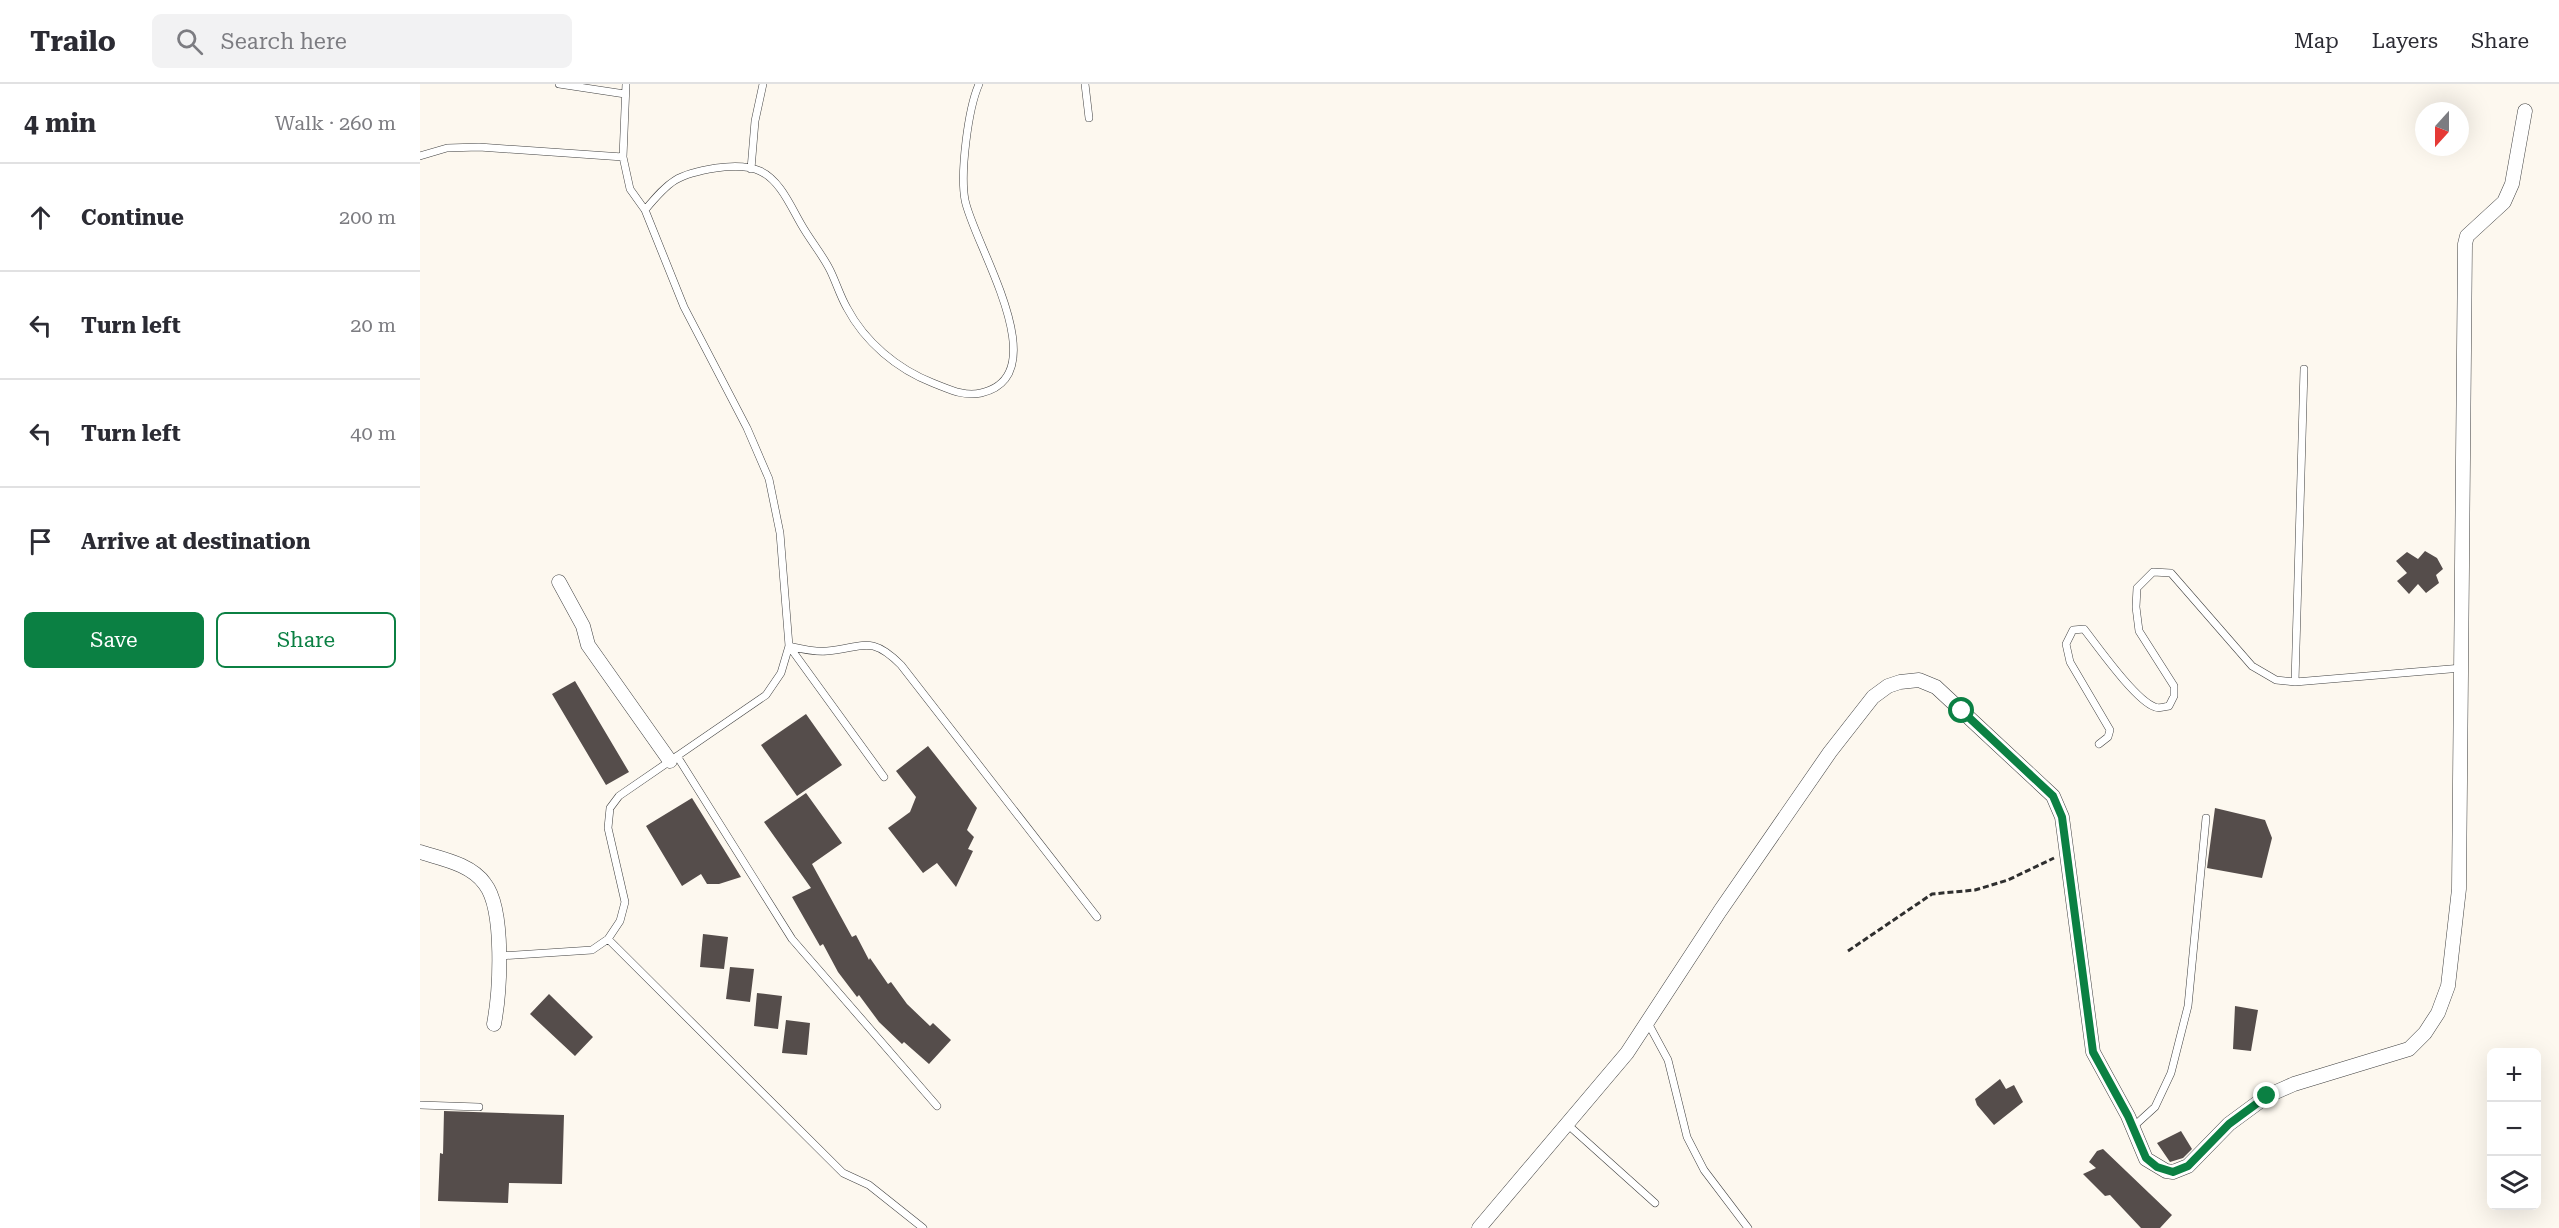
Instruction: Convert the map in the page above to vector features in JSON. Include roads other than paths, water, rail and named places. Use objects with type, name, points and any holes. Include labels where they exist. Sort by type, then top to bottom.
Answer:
[{"type":"street","points":[[1479,1228],[1627,1053],[1647,1020],[1830,752],[1873,697],[1888,686],[1900,682],[1919,680],[1936,687],[2053,796],[2062,817],[2093,1052],[2133,1127],[2146,1158],[2157,1167],[2173,1172],[2188,1166],[2229,1124],[2267,1096],[2294,1084],[2409,1049],[2425,1033],[2438,1013],[2448,986],[2459,889],[2465,244],[2467,236],[2504,202],[2512,183],[2525,111]]},
{"type":"street","points":[[559,582],[583,626],[588,645],[674,759]]},
{"type":"street","points":[[420,852],[466,868],[485,884],[497,910],[498,1006],[494,1024]]},
{"type":"lane","points":[[559,84],[625,94]]},
{"type":"lane","points":[[499,956],[592,950],[608,939],[620,921],[625,903],[608,828],[610,808],[619,796],[766,695],[781,673],[789,646],[780,533],[769,479],[747,428],[684,307],[645,210],[630,189],[623,157],[626,84]]},
{"type":"lane","points":[[752,169],[755,121],[763,84]]},
{"type":"lane","points":[[645,210],[666,185],[694,171],[734,166],[761,171],[785,195],[829,269],[847,309],[870,342],[896,364],[923,379],[961,394],[982,393],[1005,381],[1013,361],[1010,316],[964,199],[965,144],[973,97],[979,84]]},
{"type":"lane","points":[[1085,84],[1089,118]]},
{"type":"lane","points":[[420,156],[447,148],[479,147],[623,157]]},
{"type":"lane","points":[[2295,682],[2304,369]]},
{"type":"lane","points":[[2098,744],[2108,737],[2110,730],[2070,662],[2066,644],[2073,630],[2084,629],[2122,677],[2147,703],[2157,708],[2169,706],[2174,696],[2174,686],[2139,631],[2136,607],[2137,588],[2153,572],[2171,573],[2252,666],[2276,680],[2295,682],[2462,668]]},
{"type":"lane","points":[[789,646],[810,651],[824,651],[862,644],[877,646],[888,652],[901,664],[1097,917]]},
{"type":"lane","points":[[789,646],[884,777]]},
{"type":"lane","points":[[674,759],[792,939],[937,1106]]},
{"type":"lane","points":[[2133,1127],[2155,1107],[2171,1072],[2188,1006],[2206,818]]},
{"type":"lane","points":[[608,939],[843,1173],[869,1185],[923,1228]]},
{"type":"lane","points":[[1647,1020],[1668,1060],[1688,1137],[1704,1170],[1748,1228]]},
{"type":"lane","points":[[420,1105],[479,1107]]},
{"type":"lane","points":[[1567,1124],[1654,1203]]}]
